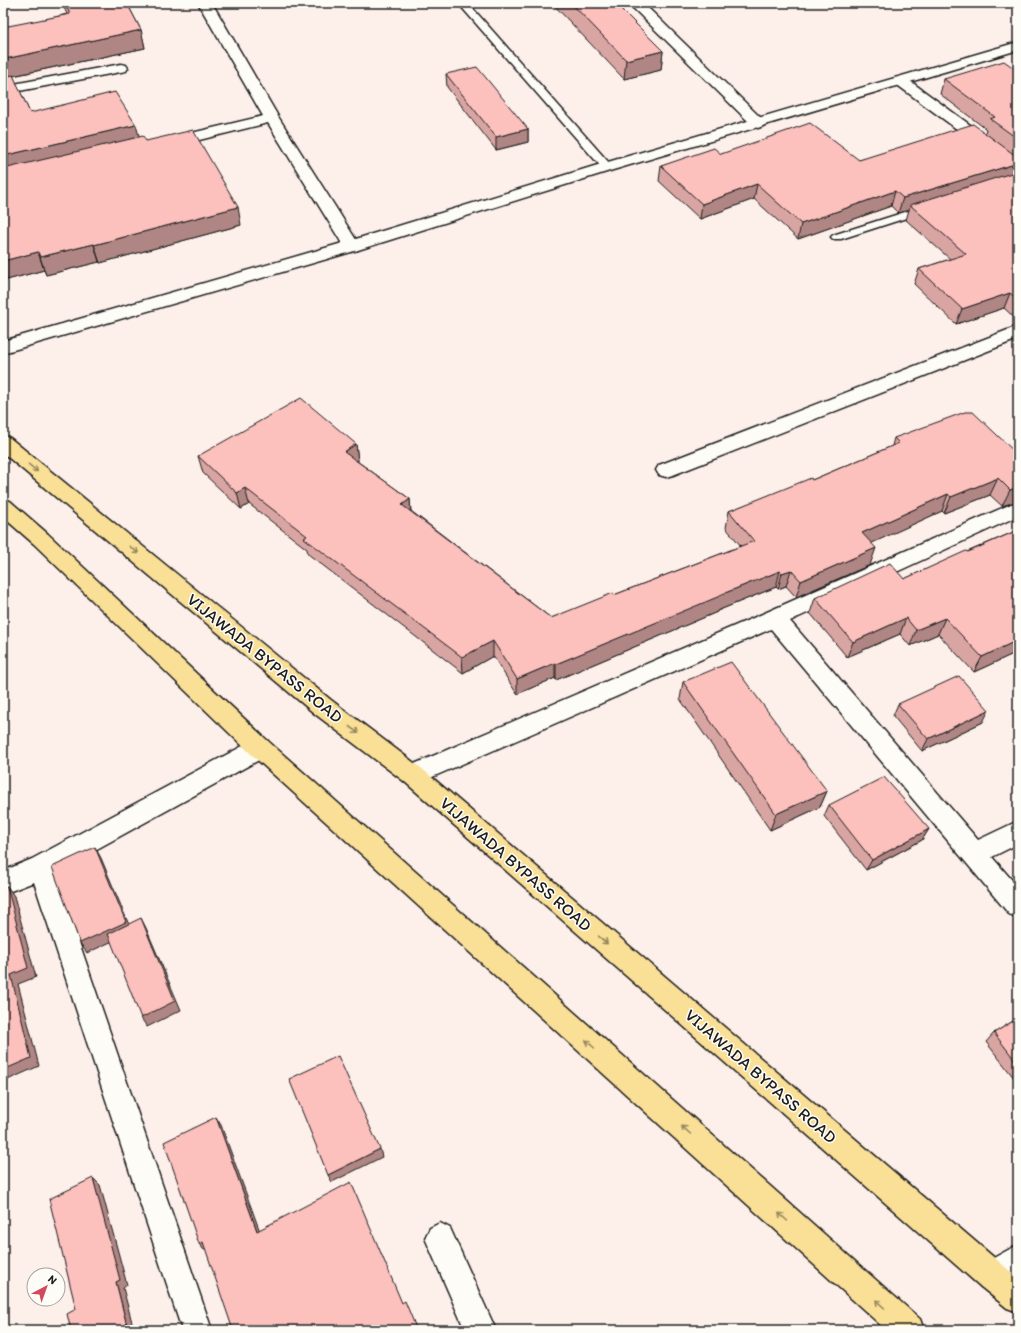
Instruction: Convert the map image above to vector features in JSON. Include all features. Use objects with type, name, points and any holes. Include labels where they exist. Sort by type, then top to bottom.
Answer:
[{"type":"main road","name":"VIJAWADA BYPASS ROAD","points":[[3,443],[323,706],[413,775],[992,1276],[1018,1296]]},
{"type":"main road","points":[[3,506],[41,539],[260,748],[909,1330]]},
{"type":"street","points":[[205,3],[272,118],[352,246]]},
{"type":"street","points":[[635,3],[758,123]]},
{"type":"street","points":[[3,347],[352,246],[608,167],[1018,46]]},
{"type":"street","points":[[3,90],[121,68]]},
{"type":"street","points":[[901,81],[1018,167]]},
{"type":"street","points":[[156,145],[272,118]]},
{"type":"street","points":[[666,470],[1018,332]]},
{"type":"street","points":[[413,775],[775,618],[1018,508]]},
{"type":"street","points":[[775,618],[1018,906]]},
{"type":"street","points":[[3,883],[41,867],[260,748]]},
{"type":"street","points":[[974,854],[1018,832]]},
{"type":"street","points":[[41,867],[197,1330]]},
{"type":"street","points":[[440,1238],[481,1330]]},
{"type":"street","points":[[992,1276],[1018,1260]]},
{"type":"lane","points":[[463,3],[608,167]]},
{"type":"lane","points":[[836,237],[935,206]]},
{"type":"building","points":[[65,3],[127,3],[141,30],[5,59],[8,65],[3,66],[3,27],[70,14]]},
{"type":"building","points":[[571,3],[615,3],[663,51],[626,60]]},
{"type":"building","points":[[1004,61],[1018,71],[1018,139],[990,119],[995,117],[944,79]]},
{"type":"building","points":[[477,67],[528,129],[496,137],[446,74]]},
{"type":"building","points":[[13,75],[30,113],[115,92],[136,125],[3,156],[3,77]]},
{"type":"building","points":[[810,123],[859,160],[973,124],[1018,157],[1018,163],[903,198],[895,191],[801,224],[757,184],[702,204],[661,166],[714,148],[721,154]]},
{"type":"building","points":[[193,130],[238,207],[94,245],[40,257],[38,252],[3,261],[3,169],[143,136],[146,141]]},
{"type":"building","points":[[1018,171],[1018,300],[1010,293],[962,309],[919,269],[966,254],[910,205]]},
{"type":"building","points":[[301,398],[356,444],[344,452],[410,499],[402,505],[551,618],[613,593],[614,595],[754,541],[729,511],[811,478],[812,480],[899,443],[894,438],[965,412],[973,412],[1018,455],[1018,487],[1010,490],[998,478],[951,497],[948,494],[862,533],[876,548],[801,581],[791,570],[782,573],[780,571],[517,679],[493,641],[462,657],[304,538],[307,536],[245,488],[237,493],[198,456]]},
{"type":"building","points":[[1018,530],[1018,640],[982,657],[945,618],[916,630],[906,618],[853,642],[815,598],[890,563],[904,579],[966,551],[968,552]]},
{"type":"building","points":[[731,662],[827,791],[776,814],[683,682]]},
{"type":"building","points":[[959,676],[989,710],[928,739],[898,704]]},
{"type":"building","points":[[884,777],[929,829],[872,860],[829,805]]},
{"type":"building","points":[[95,847],[126,922],[80,943],[52,867]]},
{"type":"building","points":[[7,886],[28,968],[11,975],[31,1058],[3,1070],[3,887]]},
{"type":"building","points":[[141,918],[175,1001],[141,1018],[108,934]]},
{"type":"building","points":[[1018,1018],[1018,1064],[994,1033]]},
{"type":"building","points":[[338,1056],[380,1149],[328,1175],[289,1079]]},
{"type":"building","points":[[216,1117],[257,1231],[351,1182],[402,1303],[405,1301],[417,1330],[233,1330],[203,1242],[199,1244],[164,1142]]},
{"type":"building","points":[[93,1178],[120,1280],[116,1282],[128,1330],[71,1330],[67,1314],[76,1309],[49,1199]]}]
